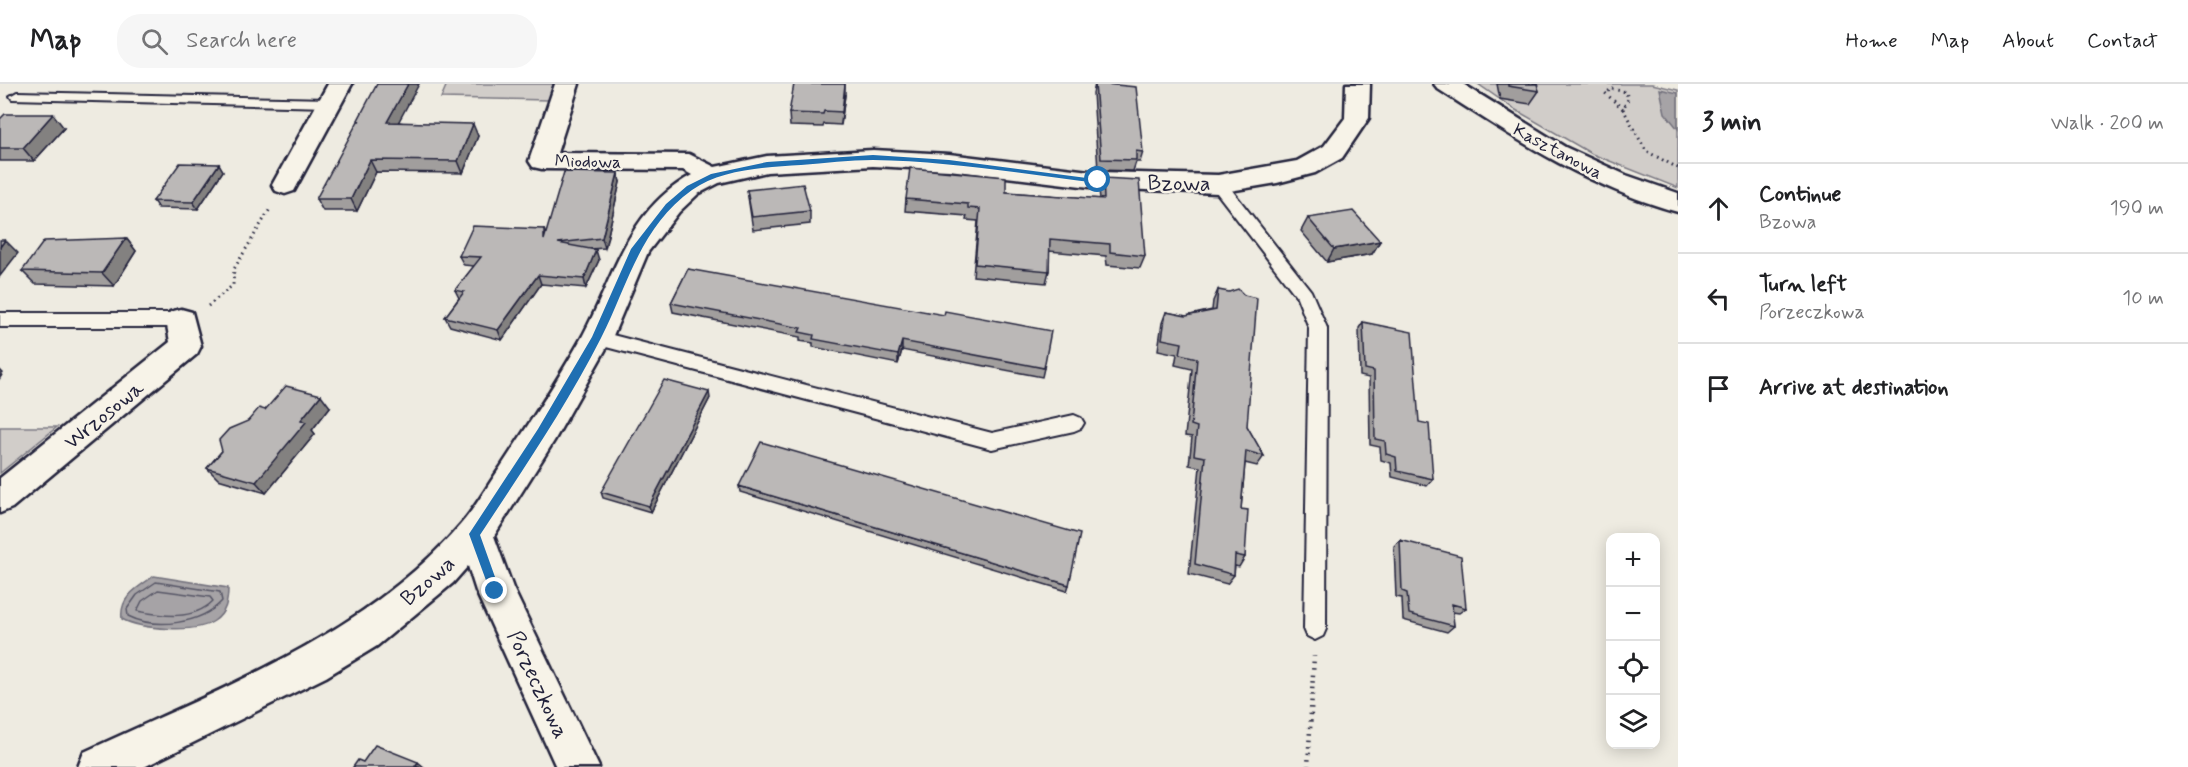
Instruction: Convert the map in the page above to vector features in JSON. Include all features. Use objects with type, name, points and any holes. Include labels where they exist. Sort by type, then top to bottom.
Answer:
[{"type":"street","name":"Miodowa","points":[[567,84],[542,161],[689,162],[711,176]]},
{"type":"street","name":"Bzowa","points":[[99,767],[312,664],[363,633],[440,572],[474,534],[542,432],[597,338],[635,249],[669,206],[689,188],[711,176],[767,164],[873,158],[949,162],[1098,180],[1218,184],[1277,175],[1306,167],[1333,152],[1357,118],[1358,84]]},
{"type":"street","name":"Kasztanowa","points":[[1446,84],[1556,153],[1617,181],[1678,203]]},
{"type":"street","points":[[285,185],[334,93]]},
{"type":"street","name":"Wrzosowa","points":[[0,498],[186,346],[181,321]]},
{"type":"street","name":"Porzeczkowa","points":[[474,534],[495,591],[578,767]]},
{"type":"lane","points":[[17,96],[334,93]]},
{"type":"lane","points":[[1218,184],[1305,295],[1318,328],[1315,629]]},
{"type":"lane","points":[[0,320],[181,321]]},
{"type":"lane","points":[[597,338],[992,441],[1074,423]]},
{"type":"path","points":[[1623,109],[1628,99],[1626,92],[1612,88],[1607,90],[1605,93],[1623,109],[1646,151],[1678,168]]},
{"type":"path","points":[[181,321],[211,304],[233,285],[234,269],[285,185]]},
{"type":"path","points":[[1308,767],[1315,629]]},
{"type":"shaded area","points":[[447,84],[555,84],[549,100],[441,98]]},
{"type":"shaded area","points":[[1478,84],[1652,84],[1678,90],[1678,188],[1592,154],[1514,109]]},
{"type":"shaded area","points":[[0,427],[57,427],[0,473]]},
{"type":"water","points":[[1660,89],[1678,93],[1678,129],[1665,113]]},
{"type":"water","points":[[154,576],[228,588],[224,610],[214,621],[195,628],[168,629],[141,625],[122,619],[123,605],[131,593]]},
{"type":"building","points":[[377,84],[408,84],[387,122],[473,124],[458,161],[370,160],[351,199],[316,199],[360,121],[358,120]]},
{"type":"building","points":[[794,84],[845,84],[842,112],[789,113]]},
{"type":"building","points":[[1095,84],[1136,87],[1143,152],[1136,151],[1136,160],[1101,159]]},
{"type":"building","points":[[1508,84],[1537,84],[1539,91],[1508,86]]},
{"type":"building","points":[[5,114],[53,114],[23,148],[0,148],[0,119]]},
{"type":"building","points":[[180,163],[219,164],[193,202],[153,201]]},
{"type":"building","points":[[910,168],[1006,177],[1006,192],[1104,199],[1103,178],[1139,180],[1145,256],[1110,252],[1110,244],[1050,239],[1049,271],[975,264],[980,209],[968,208],[968,204],[906,199]]},
{"type":"building","points":[[564,172],[618,173],[602,238],[558,243],[596,250],[584,279],[538,275],[498,330],[445,317],[464,292],[455,290],[481,257],[459,256],[473,226],[544,229],[544,240]]},
{"type":"building","points":[[803,184],[810,211],[752,217],[747,190]]},
{"type":"building","points":[[1353,211],[1380,241],[1334,249],[1308,218]]},
{"type":"building","points":[[126,238],[102,273],[22,271],[44,241]]},
{"type":"building","points":[[688,269],[944,315],[945,311],[1051,331],[1044,368],[902,341],[898,355],[813,339],[814,335],[799,332],[801,328],[671,303]]},
{"type":"building","points":[[1238,289],[1244,295],[1257,298],[1247,426],[1264,456],[1246,451],[1241,509],[1248,510],[1245,557],[1235,555],[1234,575],[1195,564],[1205,457],[1194,455],[1197,427],[1191,425],[1197,358],[1180,354],[1182,343],[1162,339],[1166,312],[1186,316],[1216,310],[1218,290],[1229,292]]},
{"type":"building","points":[[1363,322],[1412,332],[1419,422],[1429,424],[1433,479],[1397,471],[1396,457],[1386,454],[1385,441],[1375,439],[1374,371],[1365,369]]},
{"type":"building","points":[[664,380],[709,392],[649,506],[601,492]]},
{"type":"building","points":[[286,386],[321,395],[301,420],[306,422],[256,482],[207,468],[222,451],[219,440],[229,429],[248,421],[259,408],[265,410]]},
{"type":"building","points":[[761,442],[1080,534],[1069,585],[739,486]]},
{"type":"building","points":[[1400,540],[1461,556],[1466,608],[1452,604],[1454,626],[1409,614],[1407,593],[1402,591]]},
{"type":"building","points":[[375,745],[418,762],[415,766],[418,767],[353,767],[358,760],[363,762]]},
{"type":"route","points":[[495,591],[474,534],[542,432],[597,338],[635,249],[669,206],[689,188],[711,176],[736,170],[767,164],[818,159],[873,158],[949,162],[1016,172],[1098,180]]}]
